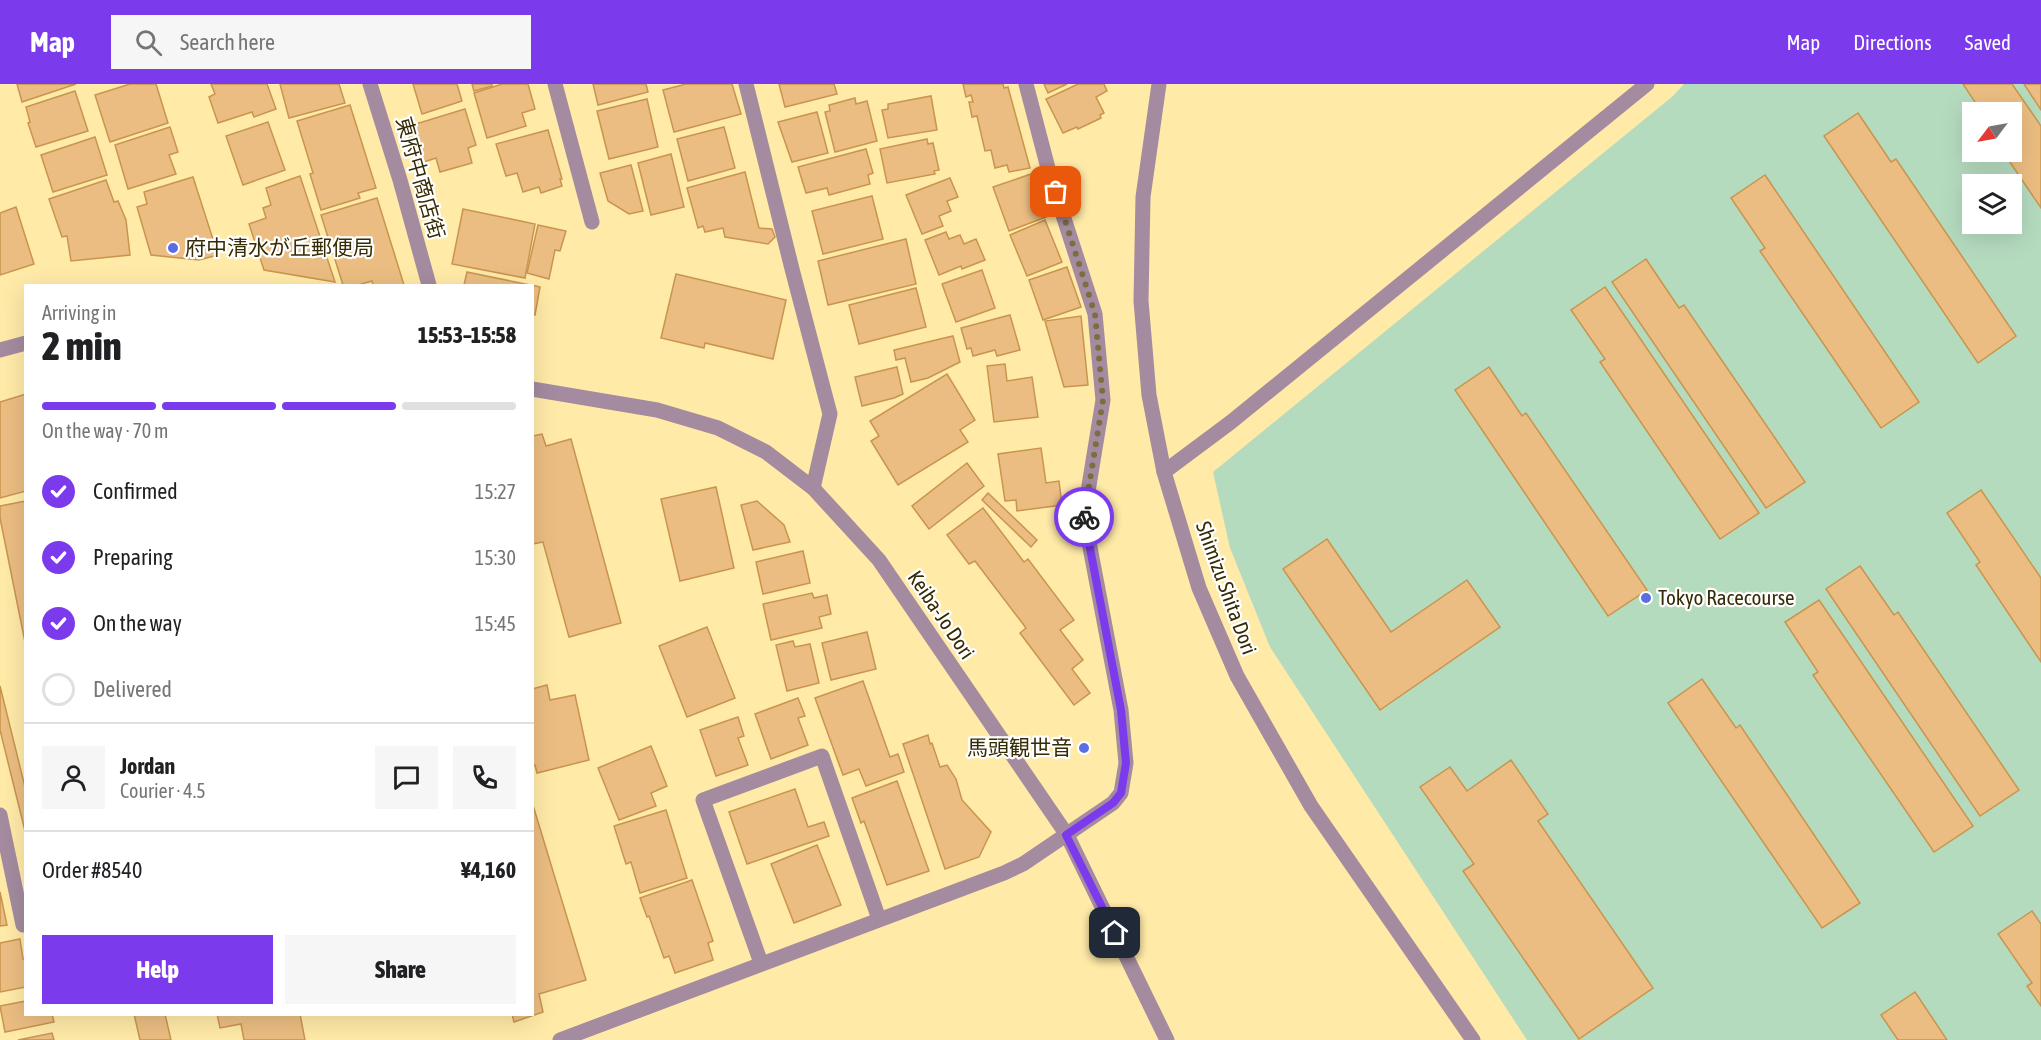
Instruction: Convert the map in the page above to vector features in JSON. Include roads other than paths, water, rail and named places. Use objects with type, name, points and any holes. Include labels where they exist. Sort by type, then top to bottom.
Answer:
[{"type":"street","name":"東府中商店街","points":[[370,84],[429,284]]},
{"type":"street","points":[[555,84],[592,222]]},
{"type":"street","points":[[746,84],[830,414],[813,488]]},
{"type":"street","points":[[560,1040],[1004,873],[1023,864],[1113,803],[1121,793],[1126,763],[1121,710],[1084,516],[1103,400],[1095,314],[1049,172],[1026,84]]},
{"type":"street","name":"Shimizu Shita Dori","points":[[1159,84],[1143,196],[1140,301],[1149,395],[1164,472],[1199,588],[1237,676],[1311,806],[1473,1040]]},
{"type":"street","points":[[1164,472],[1232,422],[1647,84]]},
{"type":"street","points":[[0,351],[24,344]]},
{"type":"street","name":"Keiba-Jo Dori","points":[[534,389],[657,410],[718,428],[766,452],[813,488],[879,560],[1066,835],[1167,1040]]},
{"type":"street","points":[[760,963],[703,801],[822,756],[879,919]]},
{"type":"street","points":[[0,815],[4,849],[23,925]]},
{"type":"place","name":"府中清水が丘郵便局","points":[[173,248]]},
{"type":"place","name":"Tokyo Racecourse","points":[[1646,598]]},
{"type":"place","name":"馬頭観世音","points":[[1084,748]]}]
